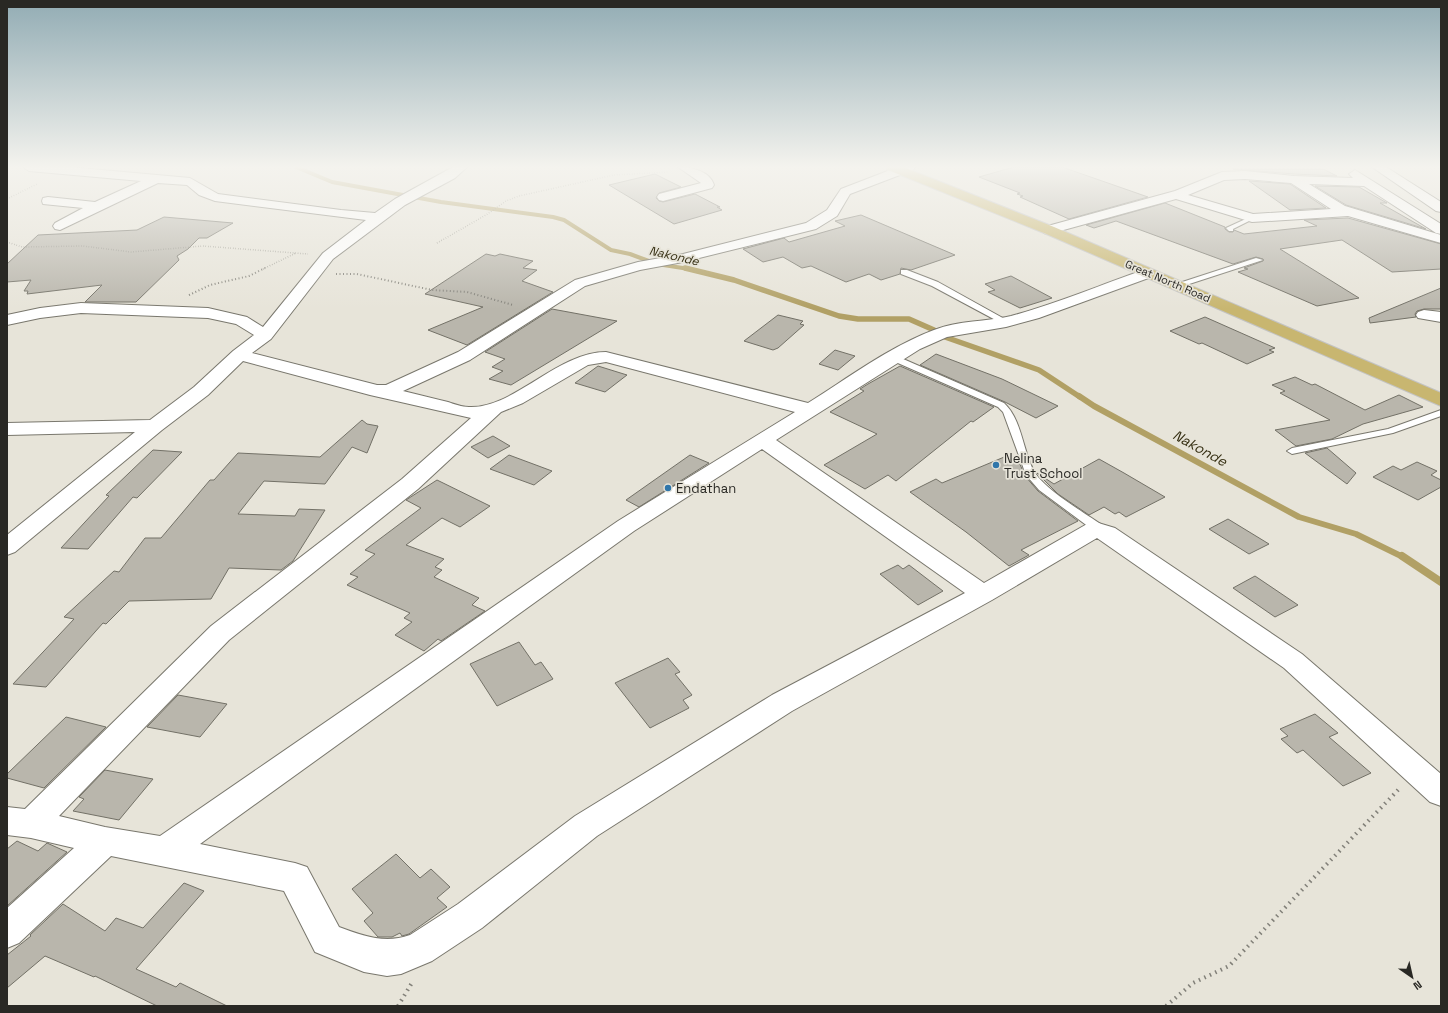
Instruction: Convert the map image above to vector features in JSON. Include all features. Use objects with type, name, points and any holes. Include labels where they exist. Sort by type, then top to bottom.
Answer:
[{"type":"highway","name":"Great North Road","points":[[1011,214],[1441,400]]},
{"type":"street","points":[[60,226],[82,214]]},
{"type":"street","points":[[344,214],[378,217]]},
{"type":"street","points":[[7,547],[200,391],[265,335],[328,256],[382,214]]},
{"type":"street","points":[[382,391],[397,388],[464,356],[533,311],[580,283],[603,276],[786,233],[811,226],[832,214]]},
{"type":"street","points":[[1049,230],[1106,214]]},
{"type":"street","points":[[1240,214],[1252,218],[1310,214]]},
{"type":"street","points":[[1354,214],[1441,239]]},
{"type":"street","points":[[1417,214],[1441,230]]},
{"type":"street","points":[[164,851],[626,526],[764,441],[914,345],[941,333],[960,328],[1006,322],[1033,315],[1149,273]]},
{"type":"street","points":[[7,320],[40,313],[81,308],[208,313],[241,320],[265,335]]},
{"type":"street","points":[[1424,316],[1441,317]]},
{"type":"street","points":[[240,355],[468,413],[493,409],[508,403],[585,360],[599,357],[606,357],[811,410]]},
{"type":"street","points":[[19,822],[220,632],[410,484],[493,409]]},
{"type":"street","points":[[7,429],[155,426]]},
{"type":"street","points":[[764,441],[983,594]]},
{"type":"street","points":[[19,822],[105,841],[164,851],[295,878],[327,940],[364,954],[387,958],[401,956],[420,949],[439,938],[470,916],[586,826],[776,707],[983,594],[1091,529],[1101,530],[1293,661],[1441,793]]},
{"type":"street","points":[[7,931],[105,841]]},
{"type":"lane","points":[[1230,230],[1229,228],[1232,226],[1252,218]]},
{"type":"lane","points":[[1177,285],[1259,260]]},
{"type":"lane","points":[[904,272],[935,284],[1006,322]]},
{"type":"lane","points":[[894,358],[1001,405],[1007,411],[1030,473],[1035,480],[1043,488],[1101,530]]},
{"type":"lane","points":[[1292,451],[1390,432],[1441,412]]},
{"type":"path","points":[[437,243],[487,214]]},
{"type":"path","points":[[7,242],[22,247],[83,246],[131,252],[203,246],[328,256]]},
{"type":"path","points":[[155,311],[210,285],[249,276],[296,253]]},
{"type":"path","points":[[311,277],[338,274],[357,274],[432,290],[467,292],[533,311]]},
{"type":"path","points":[[1166,1006],[1193,983],[1229,966],[1416,771]]},
{"type":"building","points":[[658,214],[707,214],[674,224]]},
{"type":"building","points":[[1058,214],[1086,214],[1069,219]]},
{"type":"building","points":[[1125,214],[1193,214],[1225,227],[1225,229],[1229,232],[1233,232],[1234,230],[1244,234],[1317,226],[1304,220],[1348,218],[1441,244],[1441,269],[1392,272],[1342,240],[1280,249],[1359,298],[1317,306],[1238,272],[1248,269],[1244,268],[1263,261],[1263,259],[1256,257],[1233,264],[1116,221],[1094,228],[1086,225]]},
{"type":"building","points":[[1377,214],[1400,214],[1426,229]]},
{"type":"building","points":[[861,215],[955,255],[911,270],[901,268],[900,274],[881,280],[869,274],[846,282],[811,266],[802,268],[783,257],[763,262],[743,249],[784,238],[789,242],[845,226],[835,221]]},
{"type":"building","points":[[164,217],[233,223],[207,238],[199,238],[188,249],[177,256],[179,260],[136,302],[85,302],[102,285],[27,294],[28,291],[24,291],[31,280],[7,282],[7,264],[38,235],[137,230]]},
{"type":"building","points":[[486,254],[495,256],[500,254],[533,261],[523,268],[537,270],[522,281],[553,292],[467,345],[428,330],[483,307],[425,294]]},
{"type":"building","points":[[1011,276],[1052,298],[1020,308],[988,292],[995,290],[985,284]]},
{"type":"building","points":[[1441,288],[1441,309],[1424,309],[1417,311],[1415,314],[1416,317],[1370,323],[1369,318]]},
{"type":"building","points":[[552,309],[617,321],[511,385],[489,379],[503,371],[492,367],[505,359],[485,352]]},
{"type":"building","points":[[778,315],[803,321],[800,324],[804,325],[778,348],[773,350],[744,341]]},
{"type":"building","points":[[1205,317],[1275,348],[1269,350],[1274,352],[1247,364],[1202,343],[1199,344],[1170,331]]},
{"type":"building","points":[[835,350],[855,356],[838,370],[819,364]]},
{"type":"building","points":[[936,354],[1002,379],[1058,406],[1036,418],[1005,402],[920,365]]},
{"type":"building","points":[[598,366],[627,375],[605,392],[575,383]]},
{"type":"building","points":[[900,366],[994,407],[973,422],[971,421],[896,481],[888,475],[865,489],[824,465],[877,434],[830,412],[864,391],[860,389]]},
{"type":"building","points":[[1295,377],[1312,385],[1315,384],[1365,410],[1399,395],[1423,407],[1363,424],[1332,439],[1296,446],[1275,430],[1330,420],[1280,393],[1285,391],[1272,385]]},
{"type":"building","points":[[362,420],[367,424],[378,426],[367,453],[352,447],[325,484],[264,481],[238,514],[295,516],[299,509],[325,510],[293,561],[281,570],[229,568],[211,599],[129,601],[106,624],[103,623],[46,687],[13,684],[74,619],[64,617],[114,571],[119,572],[145,538],[161,538],[210,480],[214,480],[238,453],[320,457]]},
{"type":"building","points":[[493,436],[510,446],[488,458],[471,447]]},
{"type":"building","points":[[1327,448],[1356,473],[1347,484],[1305,453]]},
{"type":"building","points":[[153,450],[182,452],[137,498],[133,497],[88,549],[61,548],[109,496],[106,495]]},
{"type":"building","points":[[509,455],[552,471],[534,485],[490,469]]},
{"type":"building","points":[[690,455],[709,463],[639,507],[626,500]]},
{"type":"building","points":[[1009,455],[1019,462],[1025,476],[1038,491],[1078,521],[1021,550],[1029,555],[1009,566],[966,532],[910,492],[936,479],[942,483]]},
{"type":"building","points":[[1099,459],[1165,497],[1126,517],[1119,512],[1115,514],[1104,507],[1089,515],[1058,494],[1037,473],[1054,484]]},
{"type":"building","points":[[1417,462],[1437,471],[1431,475],[1441,480],[1441,487],[1418,500],[1373,477],[1393,466],[1401,470]]},
{"type":"building","points":[[437,480],[490,506],[460,527],[442,518],[406,545],[444,559],[435,567],[442,570],[434,577],[479,598],[472,605],[485,611],[441,641],[438,639],[424,651],[395,635],[412,622],[404,618],[410,613],[347,585],[358,577],[350,574],[375,554],[365,550],[421,508],[406,500]]},
{"type":"building","points":[[1228,519],[1269,544],[1249,554],[1209,529]]},
{"type":"building","points":[[898,565],[903,569],[909,565],[943,591],[918,605],[880,574]]},
{"type":"building","points":[[1255,576],[1298,605],[1275,617],[1233,588]]},
{"type":"building","points":[[519,642],[535,665],[541,662],[553,679],[497,706],[470,664]]},
{"type":"building","points":[[668,658],[680,672],[675,674],[692,695],[683,700],[689,708],[650,728],[615,683]]},
{"type":"building","points":[[178,695],[227,704],[200,737],[147,727]]},
{"type":"building","points":[[1315,714],[1338,733],[1329,737],[1371,773],[1343,786],[1303,750],[1297,753],[1281,739],[1288,736],[1280,729]]},
{"type":"building","points":[[66,717],[106,727],[44,788],[7,778],[7,774]]},
{"type":"building","points":[[105,770],[153,779],[119,820],[73,811],[84,799],[79,797]]},
{"type":"building","points":[[17,841],[38,851],[47,843],[67,852],[7,906],[7,849]]},
{"type":"building","points":[[396,854],[420,878],[431,869],[450,887],[437,898],[447,907],[409,934],[402,936],[400,933],[392,937],[378,937],[364,921],[373,913],[352,889]]},
{"type":"building","points":[[184,883],[204,891],[136,969],[176,987],[180,983],[227,1006],[157,1006],[95,976],[94,977],[45,956],[7,988],[7,955],[31,936],[30,935],[63,904],[105,931],[116,918],[143,928]]},
{"type":"waterway","name":"Nakonde","points":[[533,214],[564,220],[611,250],[630,254],[657,264],[689,269]]},
{"type":"waterway","name":"Nakonde","points":[[685,268],[734,280],[839,316],[858,319],[909,319],[934,330]]},
{"type":"waterway","name":"Nakonde","points":[[945,337],[1039,370],[1080,397]]},
{"type":"waterway","name":"Nakonde","points":[[1079,396],[1094,406],[1299,517],[1356,534],[1403,557]]},
{"type":"waterway","name":"Nakonde","points":[[1402,556],[1441,582]]},
{"type":"place","name":"Nelina Trust School","points":[[996,465]]},
{"type":"place","name":"Endathan","points":[[668,488]]}]
